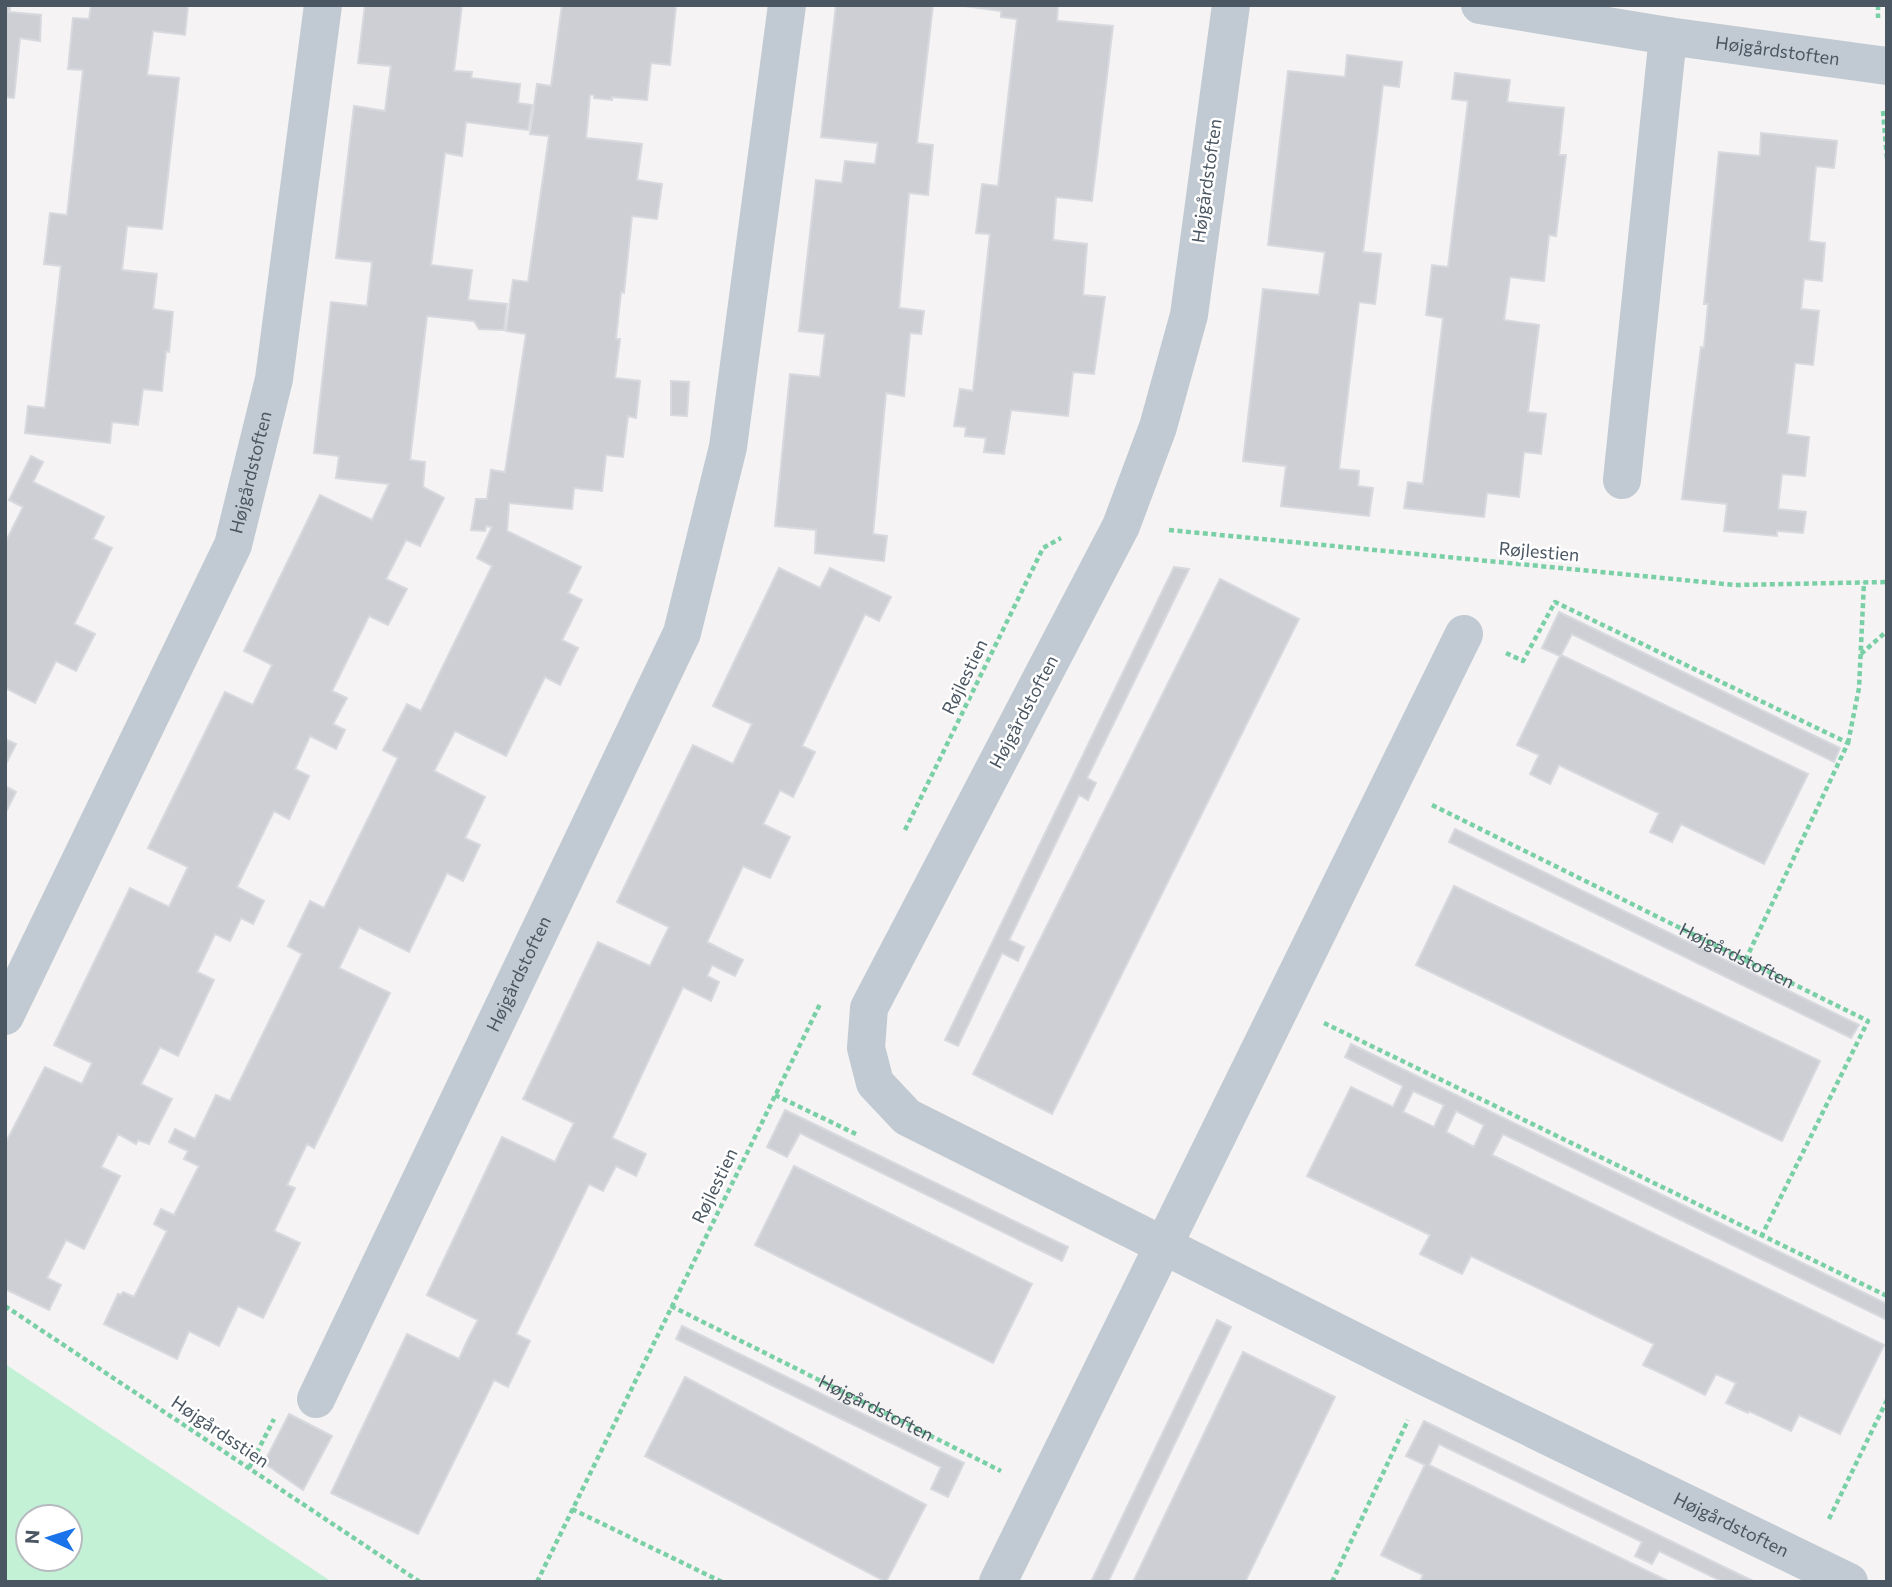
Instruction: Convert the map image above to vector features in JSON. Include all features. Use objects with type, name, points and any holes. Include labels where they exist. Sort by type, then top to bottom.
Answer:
[{"type":"street","name":"Højgårdstoften","points":[[5,1016],[233,545],[274,379],[323,5]]},
{"type":"street","name":"Højgårdstoften","points":[[316,1399],[682,633],[728,447],[787,5]]},
{"type":"street","name":"Højgårdstoften","points":[[1231,5],[1189,315],[1158,427],[1121,526],[869,1008],[866,1048],[875,1083],[907,1118],[1427,1378],[1809,1560],[1849,1582]]},
{"type":"street","name":"Højgårdstoften","points":[[1480,5],[1526,9],[1668,36],[1887,66]]},
{"type":"street","points":[[1622,481],[1668,36]]},
{"type":"street","points":[[998,1582],[1464,634]]},
{"type":"path","name":"Røjlestien","points":[[903,834],[1043,548],[1068,534],[1121,526],[1735,585],[1887,582]]},
{"type":"path","points":[[1745,961],[1849,743],[1859,688],[1864,582]]},
{"type":"path","points":[[1464,634],[1523,661],[1555,602],[1849,743]]},
{"type":"path","points":[[1861,654],[1887,631]]},
{"type":"path","name":"Højgårdstoften","points":[[1390,785],[1868,1021],[1762,1235]]},
{"type":"path","name":"Røjlestien","points":[[537,1582],[824,995]]},
{"type":"path","points":[[1283,1003],[1887,1296]]},
{"type":"path","name":"Højgårdsstien","points":[[5,1306],[419,1582]]},
{"type":"path","name":"Højgårdstoften","points":[[671,1306],[1042,1492]]},
{"type":"path","points":[[1332,1582],[1427,1378]]},
{"type":"path","name":"Højgårdstoften","points":[[1809,1560],[1887,1400]]},
{"type":"path","points":[[572,1509],[722,1582]]},
{"type":"green space","points":[[5,1364],[332,1582],[5,1582]]},
{"type":"building","points":[[91,5],[188,5],[185,35],[153,31],[147,75],[179,78],[162,229],[127,226],[122,270],[157,274],[153,309],[173,312],[169,352],[166,351],[162,391],[143,389],[138,425],[112,422],[110,443],[25,433],[28,406],[45,408],[61,266],[44,264],[50,213],[67,215],[83,70],[68,69],[73,18],[89,19]]},
{"type":"building","points":[[365,5],[462,5],[454,71],[472,72],[471,78],[520,84],[518,103],[532,105],[528,130],[466,122],[462,156],[445,153],[431,265],[472,270],[468,300],[507,304],[504,330],[479,329],[474,321],[427,316],[410,460],[425,462],[423,487],[444,498],[420,546],[406,540],[386,579],[407,589],[388,625],[369,616],[332,691],[347,698],[333,724],[345,730],[336,749],[310,736],[295,769],[309,776],[289,819],[274,811],[237,887],[264,901],[253,924],[241,918],[230,941],[215,934],[197,972],[214,980],[178,1056],[160,1047],[141,1084],[172,1099],[149,1144],[138,1140],[136,1144],[118,1134],[101,1167],[120,1176],[84,1249],[66,1240],[47,1278],[61,1285],[49,1310],[5,1289],[5,1144],[45,1067],[82,1084],[92,1063],[54,1045],[130,888],[169,907],[188,867],[148,848],[225,692],[253,705],[272,665],[244,651],[320,495],[372,520],[389,484],[336,478],[339,456],[314,453],[331,302],[367,306],[372,262],[336,258],[354,106],[385,111],[391,66],[358,63]]},
{"type":"building","points":[[562,5],[676,5],[670,65],[651,63],[647,100],[612,97],[612,100],[590,95],[586,138],[642,144],[637,180],[662,184],[657,219],[632,216],[624,293],[621,292],[616,339],[620,339],[615,378],[640,381],[636,418],[628,416],[623,457],[606,455],[602,491],[574,488],[572,509],[509,503],[507,531],[581,567],[568,593],[582,600],[562,640],[578,648],[560,685],[545,677],[506,756],[455,731],[434,771],[485,797],[465,838],[480,845],[463,881],[447,873],[409,952],[359,927],[339,968],[390,993],[314,1148],[307,1144],[287,1185],[295,1188],[274,1231],[300,1243],[263,1318],[238,1306],[219,1346],[189,1331],[177,1359],[104,1324],[118,1294],[123,1292],[134,1297],[167,1231],[154,1224],[161,1209],[174,1215],[199,1166],[184,1159],[188,1151],[169,1142],[175,1129],[195,1139],[216,1095],[230,1101],[302,954],[288,946],[310,901],[324,908],[398,758],[383,750],[407,704],[421,711],[492,566],[477,558],[492,527],[486,526],[485,531],[471,530],[476,499],[487,499],[491,470],[505,472],[526,334],[506,331],[513,280],[528,282],[549,136],[530,134],[537,84],[551,86]]},
{"type":"building","points":[[836,5],[933,5],[917,143],[933,145],[928,195],[909,193],[899,308],[924,311],[921,334],[910,333],[904,396],[886,393],[873,534],[887,536],[884,561],[815,553],[816,530],[775,526],[790,374],[820,377],[825,334],[799,331],[816,180],[842,183],[845,161],[875,164],[878,143],[821,137]]},
{"type":"building","points":[[957,5],[1058,5],[1057,21],[1113,26],[1092,201],[1056,197],[1053,240],[1087,244],[1083,295],[1105,297],[1094,374],[1073,372],[1068,416],[1011,410],[1004,454],[984,452],[986,438],[965,436],[966,427],[954,426],[960,389],[973,391],[990,234],[976,233],[982,184],[998,186],[1017,19],[1001,17],[1001,11]]},
{"type":"building","points":[[5,7],[10,8],[9,12],[41,15],[40,41],[20,38],[14,98],[5,97]]},
{"type":"building","points":[[1347,55],[1402,62],[1399,87],[1383,85],[1363,252],[1381,254],[1375,304],[1359,302],[1339,469],[1359,471],[1358,486],[1373,488],[1369,516],[1281,506],[1286,466],[1243,461],[1263,289],[1319,295],[1325,252],[1268,245],[1288,71],[1345,77]]},
{"type":"building","points":[[1455,73],[1510,80],[1507,102],[1564,108],[1559,155],[1566,155],[1556,236],[1549,235],[1544,281],[1510,277],[1504,320],[1539,325],[1528,412],[1546,414],[1541,454],[1524,452],[1519,497],[1487,493],[1484,517],[1404,508],[1408,482],[1423,484],[1443,318],[1426,315],[1432,265],[1448,267],[1468,101],[1452,99]]},
{"type":"building","points":[[1761,133],[1837,141],[1834,168],[1816,166],[1809,241],[1825,243],[1822,281],[1804,279],[1801,309],[1819,311],[1813,365],[1795,363],[1787,434],[1809,437],[1805,476],[1782,474],[1778,509],[1806,512],[1803,533],[1777,531],[1777,536],[1724,531],[1727,504],[1682,499],[1701,347],[1704,348],[1708,304],[1704,304],[1719,152],[1760,156]]},
{"type":"building","points":[[671,381],[689,382],[687,416],[671,415]]},
{"type":"building","points":[[31,456],[43,462],[33,482],[104,517],[93,539],[112,548],[74,624],[95,634],[76,671],[56,661],[35,703],[5,688],[5,543],[23,507],[9,500]]},
{"type":"building","points":[[1174,567],[1189,569],[1087,778],[1096,783],[1088,800],[1079,795],[1009,940],[1024,947],[1018,961],[1002,953],[958,1046],[945,1040]]},
{"type":"building","points":[[779,568],[820,588],[830,568],[891,597],[879,621],[865,614],[802,746],[815,752],[793,797],[780,790],[763,824],[790,837],[770,878],[743,866],[707,942],[743,960],[735,976],[712,965],[707,976],[719,982],[711,1001],[683,987],[612,1138],[646,1154],[636,1176],[616,1166],[603,1191],[589,1184],[516,1334],[530,1341],[508,1387],[494,1380],[418,1534],[331,1493],[407,1334],[459,1359],[478,1320],[427,1295],[502,1137],[555,1162],[574,1123],[523,1099],[598,942],[650,966],[669,927],[617,902],[693,745],[733,764],[752,724],[713,706]]},
{"type":"building","points":[[1220,579],[1299,619],[1052,1114],[973,1074]]},
{"type":"building","points":[[1559,612],[1840,748],[1834,762],[1572,634],[1561,655],[1808,774],[1764,864],[1681,824],[1672,842],[1650,832],[1659,813],[1559,765],[1550,784],[1530,774],[1539,755],[1517,745],[1560,656],[1542,648]]},
{"type":"building","points":[[5,739],[16,744],[5,766]]},
{"type":"building","points":[[5,786],[16,792],[5,814]]},
{"type":"building","points":[[1455,829],[1859,1025],[1851,1038],[1449,842]]},
{"type":"building","points":[[1454,886],[1820,1061],[1782,1141],[1416,965]]},
{"type":"building","points":[[1351,1044],[1887,1304],[1887,1320],[1503,1134],[1492,1155],[1884,1345],[1840,1434],[1799,1415],[1791,1431],[1726,1403],[1736,1383],[1716,1374],[1705,1395],[1643,1365],[1654,1344],[1471,1256],[1462,1274],[1420,1254],[1430,1235],[1307,1176],[1351,1087],[1393,1107],[1403,1086],[1345,1057]],"holes":[[[1413,1091],[1444,1105],[1434,1127],[1403,1112]],[[1456,1111],[1484,1125],[1474,1147],[1446,1132]]]},
{"type":"building","points":[[785,1110],[1068,1247],[1062,1261],[800,1133],[787,1157],[767,1147]]},
{"type":"building","points":[[794,1166],[1032,1284],[993,1363],[755,1245]]},
{"type":"building","points":[[1217,1320],[1231,1327],[1108,1582],[1091,1582]]},
{"type":"building","points":[[682,1326],[964,1463],[948,1497],[931,1489],[941,1467],[676,1339]]},
{"type":"building","points":[[1243,1352],[1335,1397],[1245,1582],[1133,1582]]},
{"type":"building","points":[[685,1377],[926,1505],[886,1582],[645,1456]]},
{"type":"building","points":[[289,1414],[332,1436],[303,1490],[264,1463]]},
{"type":"building","points":[[1424,1421],[1755,1582],[1723,1582],[1659,1551],[1652,1564],[1635,1556],[1642,1542],[1439,1444],[1429,1465],[1670,1582],[1420,1582],[1423,1575],[1381,1555],[1425,1465],[1406,1456]]}]
